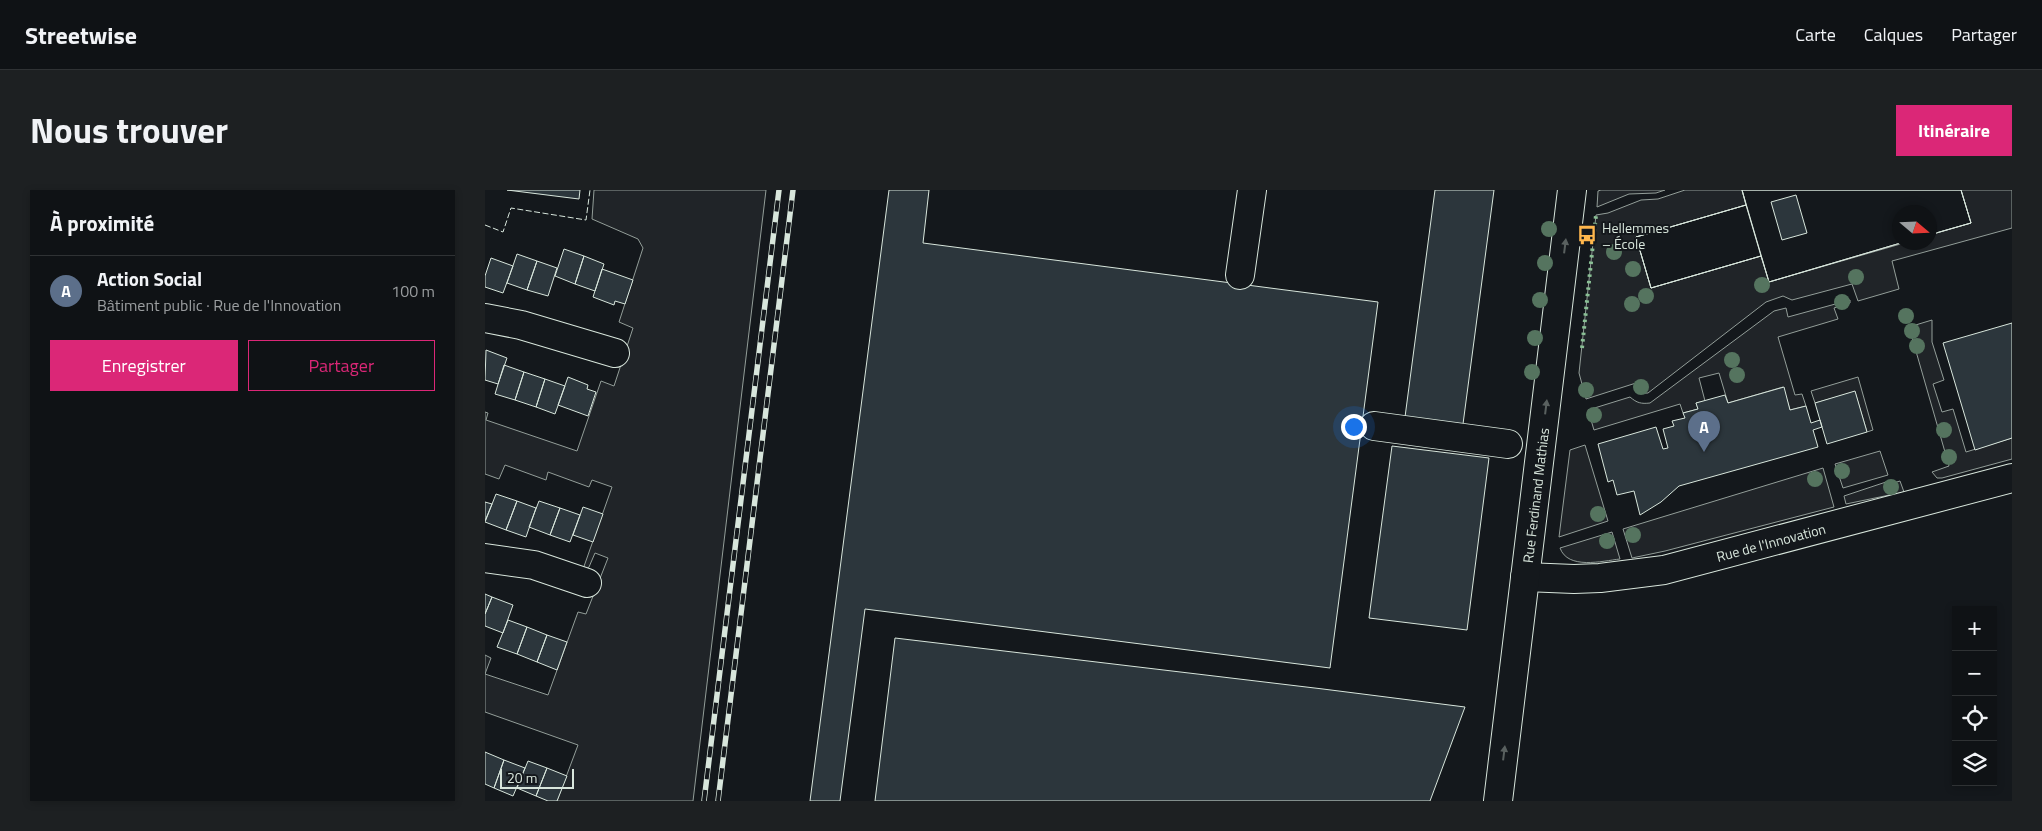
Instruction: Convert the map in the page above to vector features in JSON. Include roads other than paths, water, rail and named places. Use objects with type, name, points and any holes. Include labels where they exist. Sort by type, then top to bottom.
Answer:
[{"type":"street","points":[[1240,275],[1252,190]]},
{"type":"street","name":"Rue Ferdinand Mathias","points":[[1499,801],[1572,190]]},
{"type":"street","points":[[485,318],[521,324],[615,353]]},
{"type":"street","points":[[1374,426],[1508,444]]},
{"type":"street","name":"Rue de l'Innovation","points":[[1525,577],[1574,580],[1664,570],[2012,478]]},
{"type":"street","points":[[485,558],[534,565],[587,583]]},
{"type":"railway","points":[[704,801],[779,190]]},
{"type":"railway","points":[[718,801],[793,190]]},
{"type":"place","name":"Hellemmes – École","points":[[1587,235]]},
{"type":"place","name":"Action Social","points":[[1704,452]]}]
